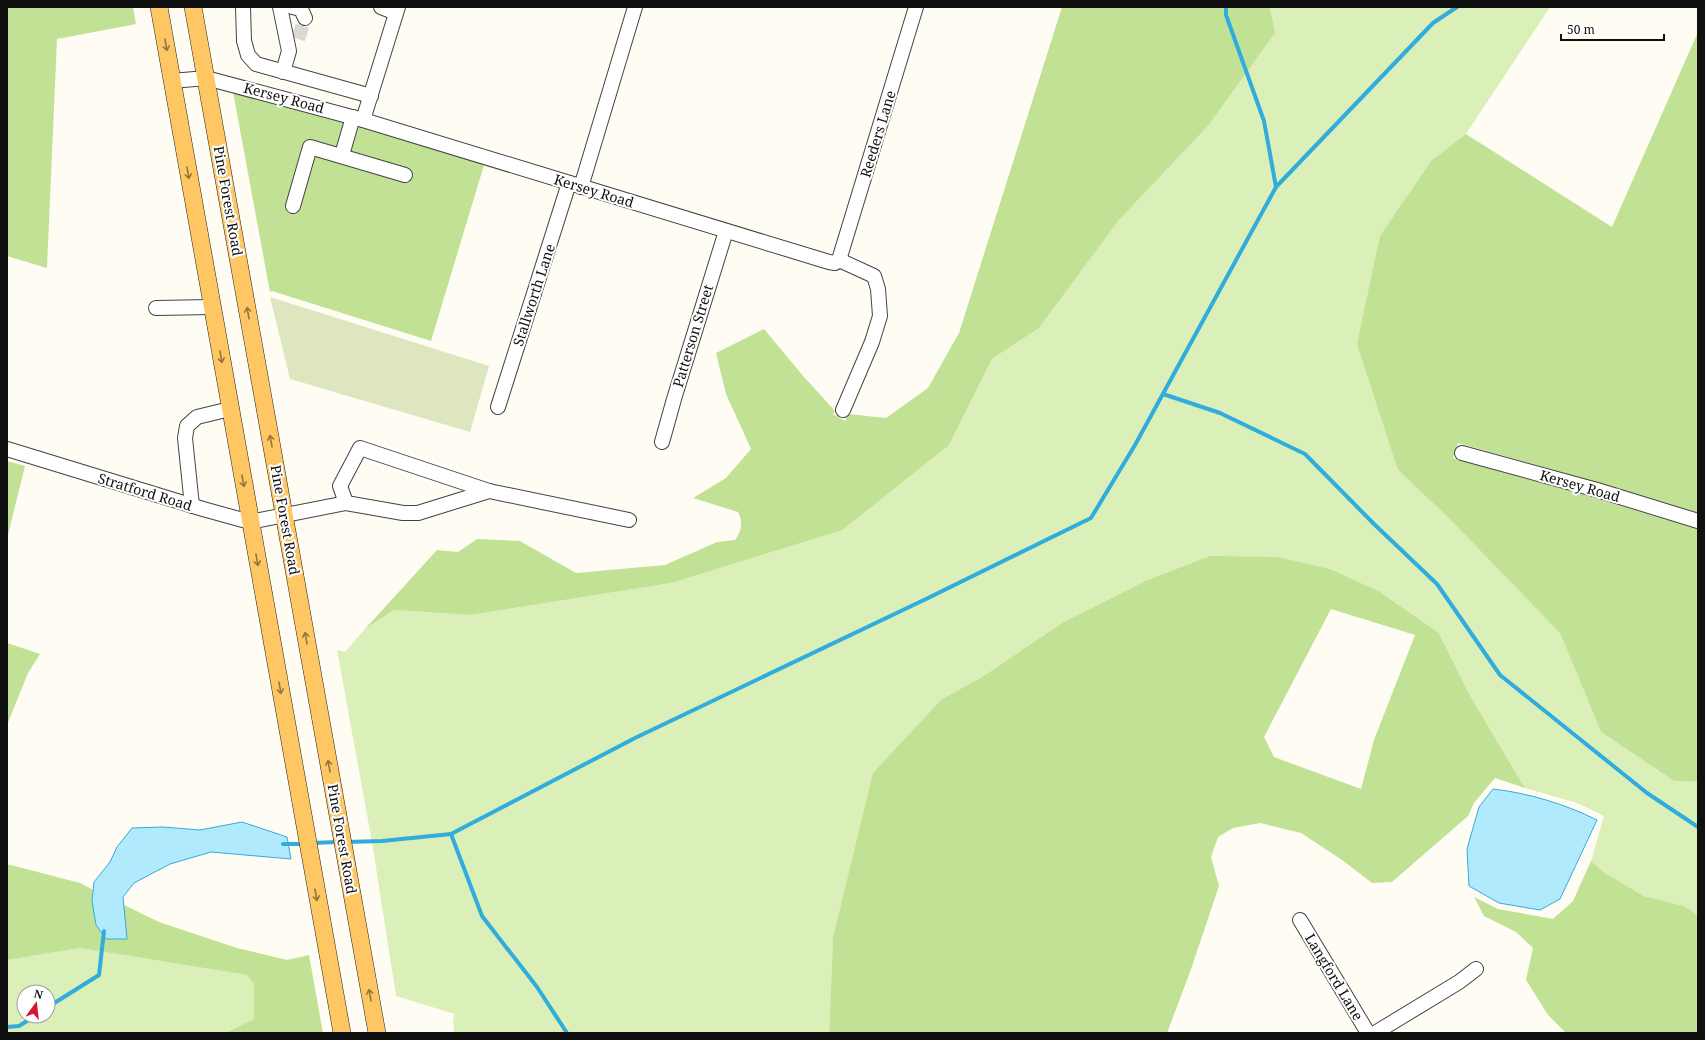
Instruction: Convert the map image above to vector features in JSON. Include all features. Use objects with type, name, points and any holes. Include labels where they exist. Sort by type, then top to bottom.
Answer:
[{"type":"main road","points":[[159,7],[342,1033]]},
{"type":"main road","name":"Pine Forest Road","points":[[193,7],[377,1033]]},
{"type":"street","points":[[243,7],[244,41],[248,55],[256,64],[371,96]]},
{"type":"street","points":[[280,7],[289,51]]},
{"type":"street","points":[[292,7],[301,9],[305,18]]},
{"type":"street","points":[[342,155],[358,118],[371,96],[397,10],[381,7]]},
{"type":"street","name":"Stallworth Lane","points":[[498,406],[635,7]]},
{"type":"street","name":"Reeders Lane","points":[[839,260],[916,7]]},
{"type":"street","points":[[283,72],[289,51],[298,39]]},
{"type":"street","name":"Kersey Road","points":[[172,81],[206,78],[358,118],[829,262],[835,263],[839,260],[874,276],[878,289],[880,316],[872,342],[843,410]]},
{"type":"street","points":[[293,206],[310,147],[342,155],[405,175]]},
{"type":"street","name":"Patterson Street","points":[[662,442],[726,231]]},
{"type":"street","points":[[156,308],[212,307]]},
{"type":"street","points":[[192,506],[185,438],[187,426],[197,417],[230,409]]},
{"type":"street","name":"Stratford Road","points":[[7,448],[192,506],[250,522],[284,514],[346,503]]},
{"type":"street","points":[[489,491],[418,513],[403,513],[346,503],[340,486],[360,448],[489,491],[629,520]]},
{"type":"street","name":"Kersey Road","points":[[1462,452],[1597,490],[1698,521]]},
{"type":"street","name":"Langford Lane","points":[[1300,920],[1368,1033]]},
{"type":"street","points":[[1375,1033],[1459,982],[1476,969]]},
{"type":"green space","points":[[7,7],[133,7],[136,24],[57,39],[47,268],[7,256]]},
{"type":"green space","points":[[1062,7],[1270,7],[1275,33],[1208,126],[1119,220],[1039,328],[992,359],[949,445],[842,530],[671,583],[471,615],[394,610],[365,629],[437,550],[458,552],[477,539],[520,541],[576,573],[665,565],[717,542],[735,540],[741,526],[741,519],[738,512],[693,498],[726,478],[751,449],[726,394],[716,353],[764,329],[835,411],[833,414],[845,421],[848,414],[886,418],[928,388],[959,333]]},
{"type":"green space","points":[[1270,7],[1550,7],[1466,134],[1432,160],[1398,470],[1449,517],[1560,633],[1601,732],[1674,781],[1698,782],[1698,915],[1684,906],[1644,896],[1605,873],[1591,861],[1604,816],[1577,803],[1525,788],[1469,694],[1439,633],[1380,592],[1143,582],[1062,623],[982,677],[942,699],[833,938],[829,1033],[454,1033],[453,1020],[455,1014],[396,996],[372,842],[337,650],[345,652],[365,629],[394,610],[471,615],[671,583],[949,445],[992,359],[1039,328],[1119,220],[1208,126],[1275,33]]},
{"type":"green space","points":[[1698,32],[1698,513],[1458,443],[1453,458],[1698,529],[1698,782],[1674,781],[1601,732],[1560,633],[1449,518],[1398,470],[1357,344],[1380,236],[1432,160],[1466,134],[1612,227]]},
{"type":"green space","points":[[233,92],[361,127],[484,165],[431,341],[272,291],[270,292]]},
{"type":"green space","points":[[270,297],[489,366],[470,432],[290,379]]},
{"type":"green space","points":[[7,461],[25,466],[7,539]]},
{"type":"green space","points":[[1210,556],[1277,557],[1330,569],[1380,592],[1439,633],[1469,694],[1525,788],[1495,778],[1474,803],[1468,816],[1392,882],[1372,883],[1342,860],[1301,833],[1260,823],[1233,828],[1218,837],[1211,857],[1219,886],[1190,972],[1167,1033],[829,1033],[833,938],[873,773],[942,699],[982,677],[1062,623],[1143,582]],"holes":[[[1331,609],[1415,635],[1374,740],[1361,789],[1274,757],[1264,737]]]},
{"type":"green space","points":[[7,643],[40,654],[28,673],[7,725]]},
{"type":"green space","points":[[1591,861],[1605,873],[1644,896],[1684,906],[1698,915],[1698,1033],[1566,1033],[1548,1015],[1526,980],[1533,948],[1516,932],[1484,916],[1474,897],[1498,909],[1553,919],[1573,901]]},
{"type":"green space","points":[[7,864],[80,883],[93,890],[92,901],[124,915],[124,905],[159,922],[237,948],[287,960],[309,955],[323,1033],[225,1033],[254,1019],[254,984],[247,975],[80,948],[7,960]]},
{"type":"green space","points":[[80,948],[247,975],[254,984],[254,1019],[225,1033],[7,1033],[7,960]]},
{"type":"water","points":[[1493,789],[1520,793],[1546,800],[1585,814],[1597,820],[1560,899],[1540,910],[1499,903],[1469,886],[1467,849],[1479,807]]},
{"type":"water","points":[[242,822],[287,837],[291,859],[211,852],[170,864],[134,883],[123,897],[127,939],[106,939],[96,925],[92,901],[94,882],[110,862],[117,847],[132,828],[163,827],[200,830]]},
{"type":"waterway","points":[[1226,7],[1226,15],[1264,121],[1276,187]]},
{"type":"waterway","points":[[347,842],[382,841],[451,834],[635,738],[926,599],[1091,518],[1135,445],[1276,187],[1433,23],[1457,7]]},
{"type":"waterway","points":[[1163,394],[1220,413],[1305,454],[1374,524],[1437,584],[1500,675],[1647,793],[1698,827]]},
{"type":"waterway","points":[[451,834],[482,916],[537,987],[567,1033]]},
{"type":"waterway","points":[[311,843],[338,842]]},
{"type":"waterway","points":[[283,844],[304,844]]},
{"type":"waterway","points":[[56,1002],[99,975],[104,931]]},
{"type":"waterway","points":[[7,1027],[19,1026],[22,1024]]},
{"type":"tunnel","points":[[298,39],[305,18]]}]
